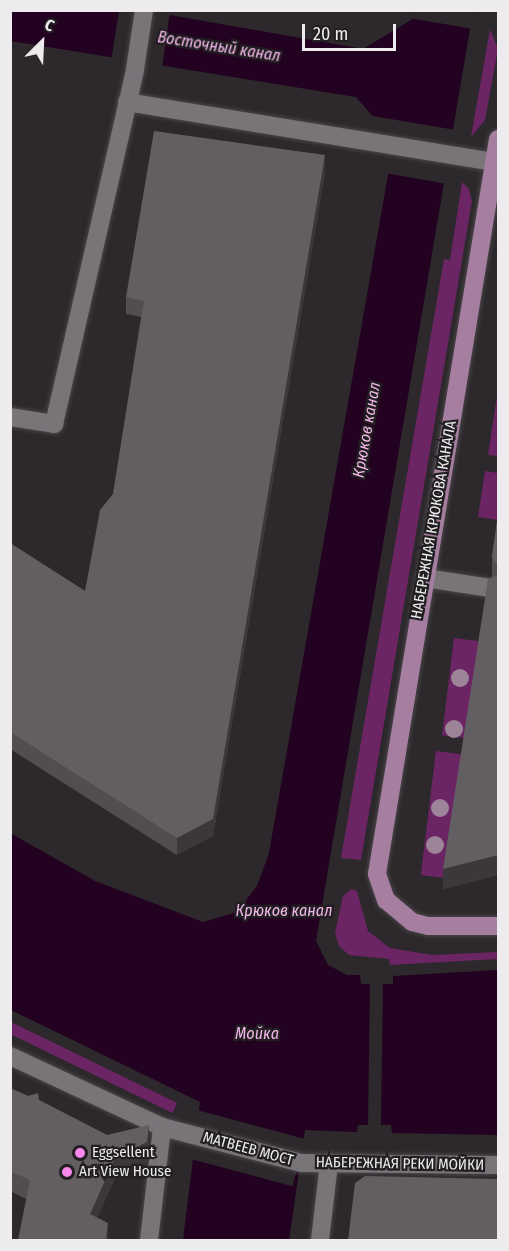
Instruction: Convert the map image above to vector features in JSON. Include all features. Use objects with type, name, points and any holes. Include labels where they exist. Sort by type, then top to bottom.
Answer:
[{"type":"main road","name":"НАБЕРЕЖНАЯ КРЮКОВА КАНАЛА","points":[[498,140],[378,863],[379,885],[386,900],[404,918],[420,925],[498,926]]},
{"type":"street","points":[[10,417],[54,424],[135,69],[144,10]]},
{"type":"street","points":[[127,102],[495,162]]},
{"type":"street","points":[[425,578],[490,588]]},
{"type":"street","points":[[10,1056],[162,1127],[149,1240]]},
{"type":"street","name":"МАТВЕЕВ МОСТ","points":[[162,1127],[301,1163]]},
{"type":"street","name":"НАБЕРЕЖНАЯ РЕКИ МОЙКИ","points":[[301,1163],[498,1165]]},
{"type":"street","points":[[320,1240],[329,1163]]},
{"type":"shaded area","points":[[490,29],[498,49],[485,120],[471,137]]},
{"type":"shaded area","points":[[462,182],[469,189],[472,201],[361,860],[341,858],[444,259],[450,260]]},
{"type":"shaded area","points":[[498,389],[498,456],[488,455]]},
{"type":"shaded area","points":[[485,471],[498,473],[498,520],[478,517]]},
{"type":"shaded area","points":[[454,638],[480,641],[468,738],[442,735]]},
{"type":"shaded area","points":[[436,751],[462,754],[447,878],[421,875]]},
{"type":"shaded area","points":[[351,889],[357,891],[368,931],[390,948],[432,955],[498,952],[498,959],[390,965],[389,959],[349,955],[339,946],[335,933],[343,896]]},
{"type":"shaded area","points":[[11,1022],[177,1103],[172,1113],[10,1034]]},
{"type":"water","points":[[11,11],[147,11],[363,49],[416,17],[473,11],[316,941],[328,965],[347,975],[360,975],[361,984],[393,984],[393,976],[498,970],[498,1135],[392,1133],[391,1125],[358,1125],[357,1132],[305,1130],[289,1240],[183,1240],[200,1102],[11,1010],[10,833],[95,881],[203,922],[237,912],[257,886],[269,853],[394,141],[356,97],[11,41]]},
{"type":"pier","points":[[415,10],[476,10],[473,29],[409,18]]},
{"type":"pier","points":[[119,11],[170,11],[162,69],[111,61]]},
{"type":"pier","points":[[367,115],[456,130],[447,184],[385,173],[391,142]]},
{"type":"pier","points":[[362,973],[363,981],[390,981],[392,973],[392,983],[383,983],[381,1126],[391,1127],[391,1135],[389,1128],[360,1128],[359,1134],[359,1126],[368,1126],[370,983],[362,982]]},
{"type":"pier","points":[[197,1110],[305,1139],[293,1186],[184,1157]]},
{"type":"building","points":[[154,131],[325,155],[213,819],[177,838],[10,732],[10,543],[85,591],[100,510],[113,494],[144,301],[126,297]]},
{"type":"building","points":[[498,514],[498,566],[492,557]]},
{"type":"building","points":[[498,575],[498,855],[443,869],[488,579]]},
{"type":"building","name":"Art View House","points":[[10,1088],[28,1096],[38,1093],[39,1100],[107,1135],[149,1125],[147,1142],[115,1158],[90,1214],[108,1223],[106,1240],[18,1240],[30,1180],[10,1171]]},
{"type":"building","points":[[365,1176],[498,1179],[498,1240],[348,1240],[355,1183]]},
{"type":"place","name":"Eggsellent","points":[[80,1153]]},
{"type":"place","name":"Art View House","points":[[67,1172]]},
{"type":"water label","name":"Восточный канал","points":[[219,47]]},
{"type":"water label","name":"Крюков канал","points":[[367,430]]},
{"type":"water label","name":"Крюков канал","points":[[284,911]]},
{"type":"water label","name":"Мойка","points":[[257,1034]]}]
